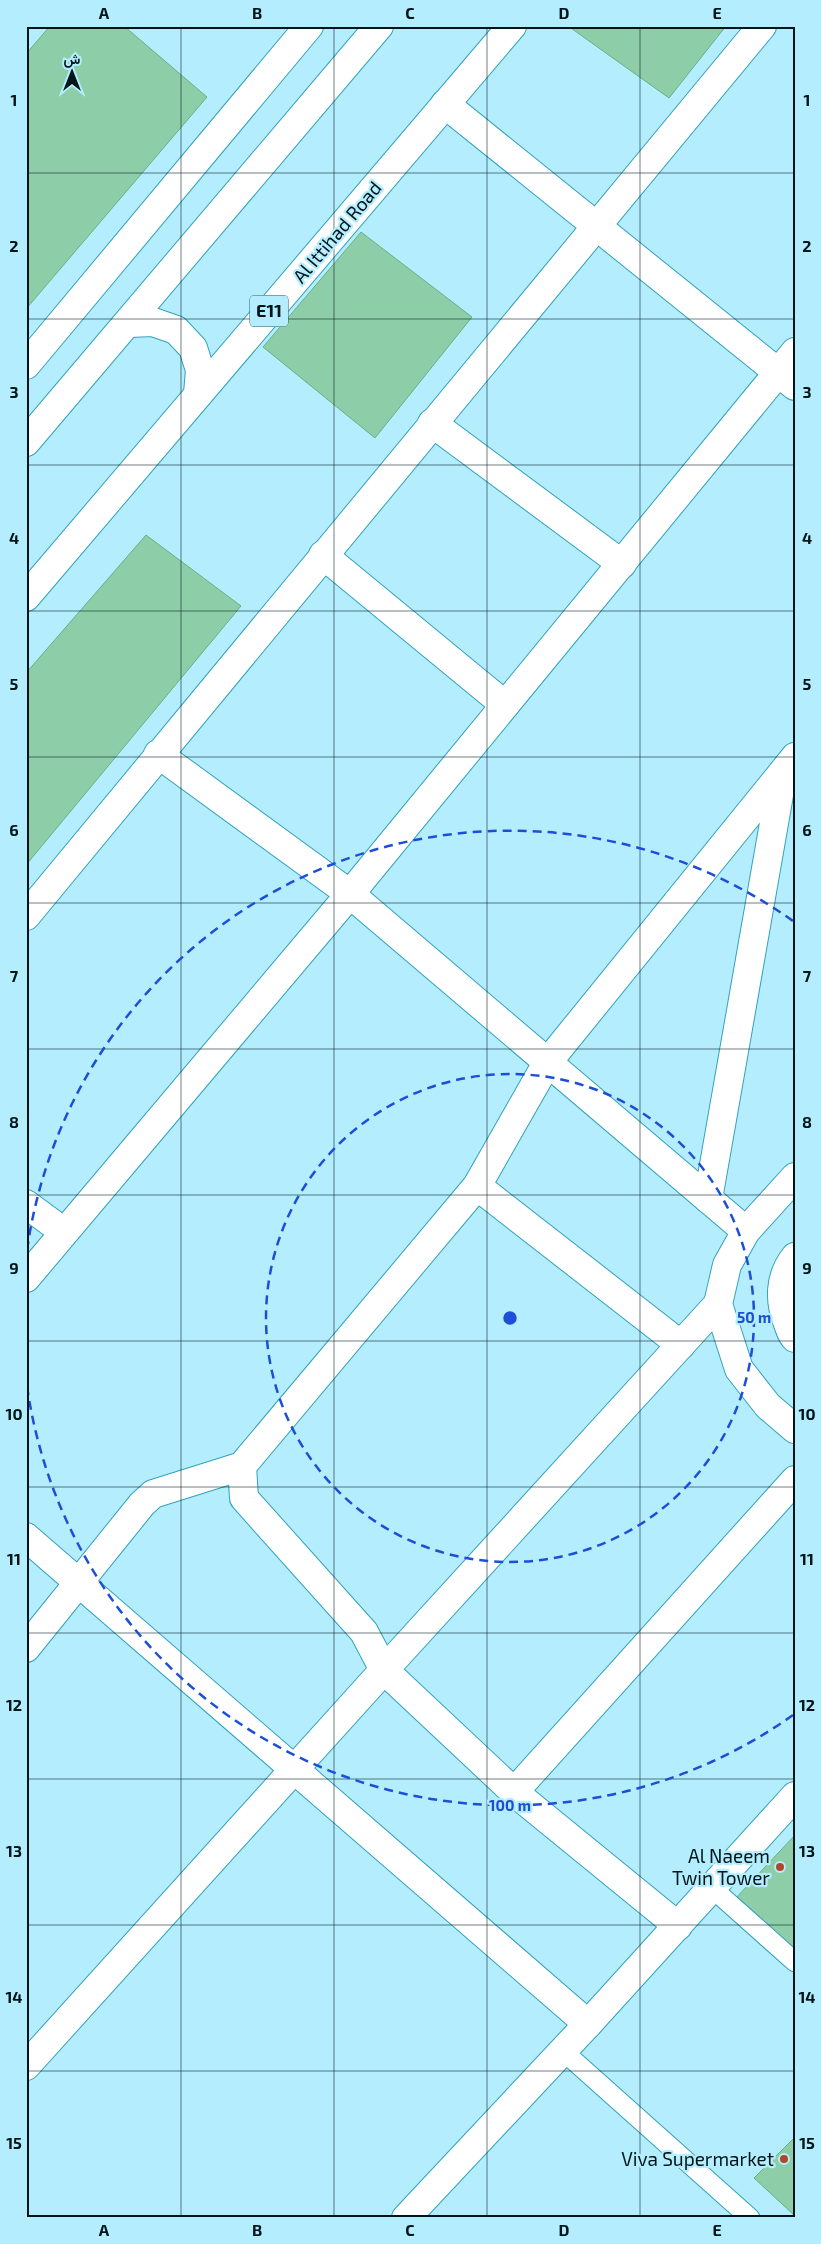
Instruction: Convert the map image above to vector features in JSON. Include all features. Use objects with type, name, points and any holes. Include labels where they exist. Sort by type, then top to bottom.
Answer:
[{"type":"street","points":[[26,365],[84,298],[309,26]]},
{"type":"street","points":[[26,442],[130,323],[203,233],[379,26]]},
{"type":"street","name":"Al Ittihad Road","points":[[26,597],[512,26]]},
{"type":"street","points":[[26,916],[158,754],[762,26]]},
{"type":"street","points":[[26,1278],[350,894],[622,564],[789,370],[596,226],[446,104]]},
{"type":"street","points":[[130,323],[154,322],[176,330],[193,348],[200,370],[198,394]]},
{"type":"street","points":[[432,423],[622,564]]},
{"type":"street","points":[[323,555],[505,705]]},
{"type":"street","points":[[158,754],[350,894],[746,1231]]},
{"type":"street","points":[[26,1648],[80,1584],[142,1504],[153,1494],[242,1466],[477,1186],[547,1063],[789,764]]},
{"type":"street","points":[[708,1199],[789,764]]},
{"type":"street","points":[[26,2066],[718,1304],[727,1265],[746,1231],[795,1177]]},
{"type":"street","points":[[477,1186],[681,1345]]},
{"type":"street","points":[[26,1204],[64,1232]]},
{"type":"street","points":[[795,1257],[786,1268],[782,1287],[782,1308],[795,1338]]},
{"type":"street","points":[[718,1304],[739,1369],[768,1406],[795,1429]]},
{"type":"street","points":[[242,1466],[244,1498],[364,1632],[384,1670],[514,1792],[678,1926]]},
{"type":"street","points":[[514,1792],[795,1480]]},
{"type":"street","points":[[26,1537],[588,2024]]},
{"type":"street","points":[[406,2218],[588,2024],[795,1796]]},
{"type":"lane","points":[[712,1888],[795,1962]]},
{"type":"lane","points":[[563,2051],[750,2218]]},
{"type":"building","points":[[50,26],[124,26],[207,97],[26,309],[26,54]]},
{"type":"building","points":[[568,26],[726,26],[669,98]]},
{"type":"building","points":[[361,232],[472,317],[375,438],[263,347]]},
{"type":"building","points":[[146,535],[241,606],[26,865],[26,673]]},
{"type":"building","name":"Al Naeem Twin Tower","points":[[795,1835],[795,1950],[735,1899]]},
{"type":"building","name":"Viva Supermarket","points":[[793,2139],[795,2140],[795,2216],[754,2178]]},
{"type":"place","name":"Al Naeem Twin Tower","points":[[780,1867]]},
{"type":"place","name":"Viva Supermarket","points":[[784,2159]]}]
